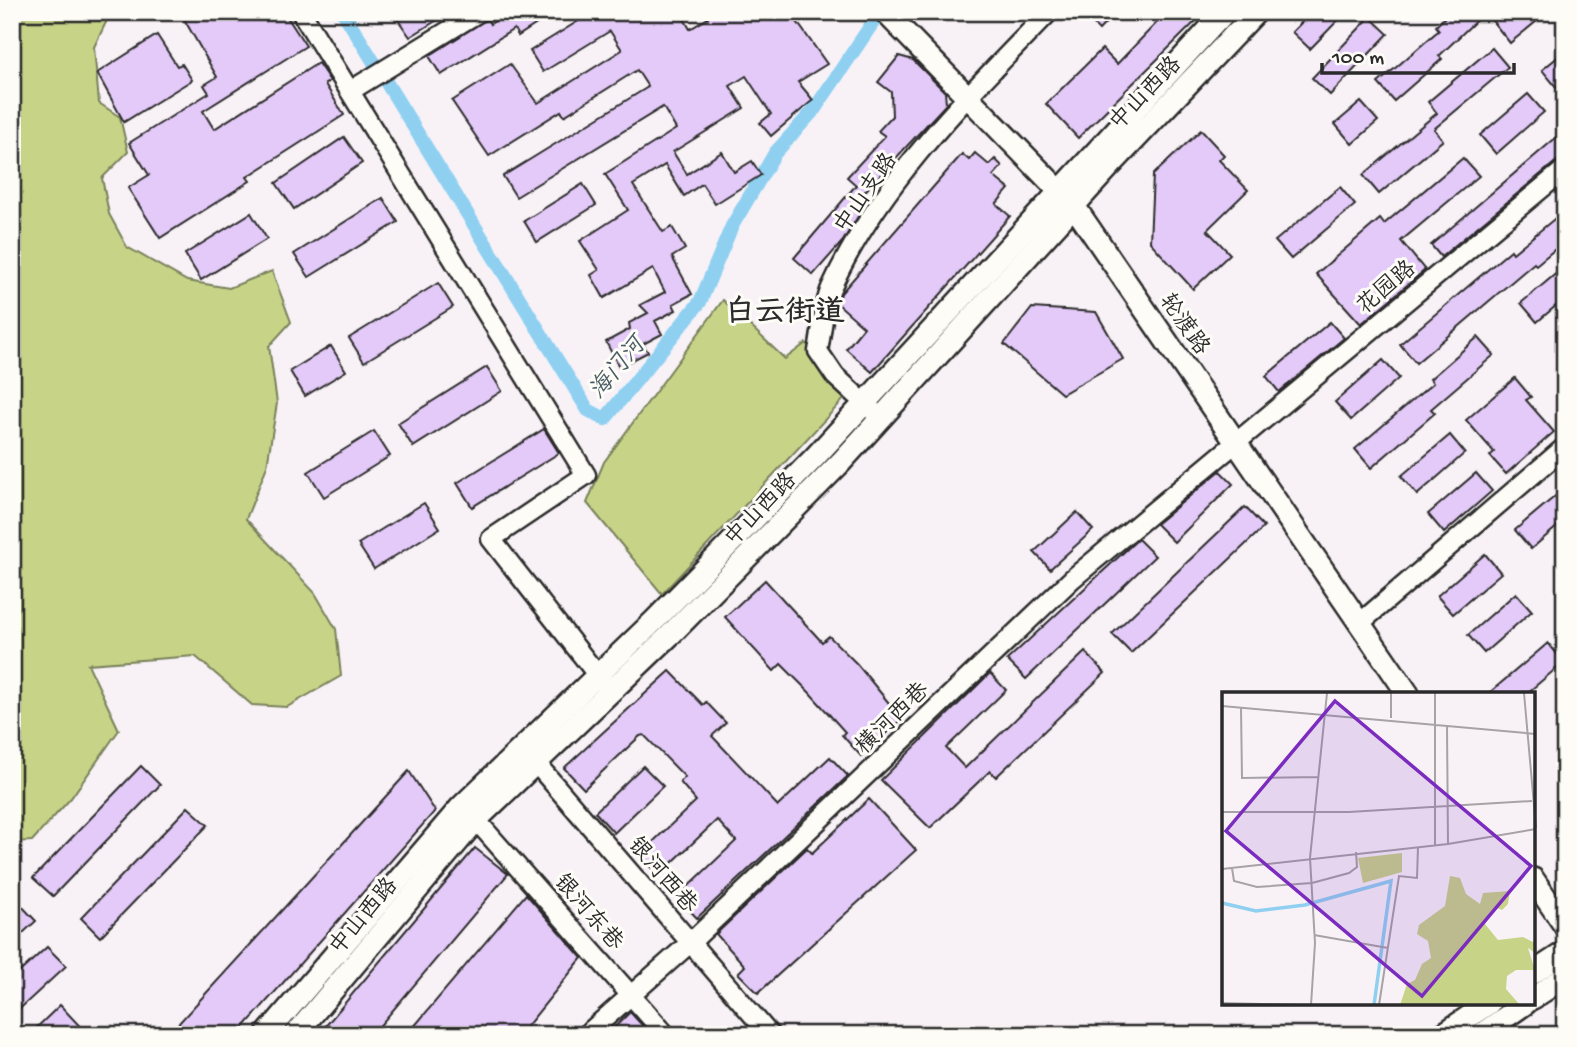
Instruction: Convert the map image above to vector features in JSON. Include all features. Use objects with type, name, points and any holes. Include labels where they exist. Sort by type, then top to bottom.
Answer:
[{"type":"main road","name":"轮渡路","points":[[885,12],[1067,198],[1407,692]]},
{"type":"main road","name":"中山西路","points":[[266,1035],[461,807],[528,754],[604,683],[689,616],[1067,198],[1225,12]]},
{"type":"main road","name":"中山西路","points":[[1067,198],[1256,12]]},
{"type":"main road","name":"中山西路","points":[[295,1035],[528,754]]},
{"type":"main road","points":[[1535,882],[1565,926]]},
{"type":"main road","points":[[1535,972],[1565,952]]},
{"type":"main road","points":[[1535,997],[1565,977]]},
{"type":"main road","points":[[1442,1035],[1486,1005]]},
{"type":"main road","points":[[1479,1035],[1523,1005]]},
{"type":"street","points":[[301,12],[353,89],[586,475],[491,539],[604,683]]},
{"type":"street","points":[[353,89],[480,12]]},
{"type":"street","name":"中山支路","points":[[872,411],[835,376],[818,351],[830,290],[881,202],[967,97],[1049,12]]},
{"type":"street","name":"花园路","points":[[1236,441],[1565,169]]},
{"type":"street","name":"横河西巷","points":[[586,1035],[691,943],[1072,579],[1236,441]]},
{"type":"street","points":[[1360,623],[1565,447]]},
{"type":"street","name":"银河西巷","points":[[528,754],[769,1035]]},
{"type":"street","name":"银河东巷","points":[[476,820],[666,1035]]},
{"type":"green space","points":[[12,12],[111,12],[94,47],[99,103],[120,117],[128,152],[102,178],[109,214],[127,247],[187,281],[229,288],[272,271],[291,322],[269,346],[277,403],[267,466],[246,519],[315,593],[336,629],[341,676],[287,707],[252,705],[195,656],[88,664],[119,730],[71,798],[32,841],[12,842]]},
{"type":"green space","points":[[723,300],[785,359],[806,343],[846,397],[662,594],[587,503],[604,462]]},
{"type":"building","points":[[180,12],[284,12],[306,46],[203,111],[214,129],[318,63],[330,81],[325,84],[344,115],[247,177],[250,181],[160,238],[128,188],[149,175],[129,143],[209,93],[204,85],[217,77]]},
{"type":"building","points":[[403,12],[450,12],[410,37],[396,17]]},
{"type":"building","points":[[509,12],[555,12],[518,36],[514,29],[441,75],[429,56],[487,19],[490,24]]},
{"type":"building","points":[[593,12],[680,12],[690,29],[708,18],[704,12],[790,12],[827,64],[798,82],[813,100],[771,136],[760,123],[771,114],[746,76],[730,86],[744,108],[673,152],[687,174],[722,152],[734,172],[752,161],[761,175],[715,204],[702,184],[684,196],[665,165],[633,185],[663,232],[672,227],[685,249],[672,257],[692,294],[673,304],[676,310],[655,321],[662,334],[643,344],[648,352],[619,367],[606,342],[630,329],[629,323],[648,313],[640,305],[665,292],[653,269],[604,298],[591,275],[599,270],[580,241],[628,210],[605,174],[676,129],[663,107],[516,197],[503,176],[648,87],[637,70],[564,116],[561,111],[489,156],[452,101],[510,64],[538,103],[622,50],[610,31],[543,72],[530,51]]},
{"type":"building","points":[[1081,12],[1116,12],[1099,30]]},
{"type":"building","points":[[1167,12],[1205,12],[1078,138],[1046,104],[1102,49],[1117,64]]},
{"type":"building","points":[[1312,12],[1346,12],[1310,49],[1292,32]]},
{"type":"building","points":[[1450,12],[1485,12],[1439,56],[1442,59],[1394,101],[1378,83],[1439,30],[1436,26]]},
{"type":"building","points":[[1485,12],[1548,12],[1510,43]]},
{"type":"building","points":[[1370,17],[1388,34],[1330,95],[1312,78]]},
{"type":"building","points":[[157,35],[177,66],[182,64],[192,80],[124,122],[97,73]]},
{"type":"building","points":[[1492,48],[1508,67],[1434,129],[1443,140],[1379,194],[1363,175],[1437,113],[1428,102]]},
{"type":"building","points":[[1565,51],[1565,81],[1557,88],[1542,70]]},
{"type":"building","points":[[899,56],[913,60],[945,92],[946,104],[858,199],[865,205],[843,241],[813,275],[794,258],[856,185],[847,177],[885,136],[878,131],[892,116],[891,92],[878,82]]},
{"type":"building","points":[[1528,94],[1544,112],[1496,154],[1480,135]]},
{"type":"building","points":[[1361,102],[1378,121],[1352,144],[1335,124]]},
{"type":"building","points":[[1201,130],[1224,155],[1219,160],[1248,190],[1207,230],[1230,254],[1193,289],[1150,242],[1153,175]]},
{"type":"building","points":[[1565,130],[1565,158],[1558,160],[1441,257],[1431,245]]},
{"type":"building","points":[[344,137],[362,163],[294,209],[276,183]]},
{"type":"building","points":[[975,153],[989,165],[995,159],[1002,166],[993,176],[1009,189],[996,204],[1010,216],[872,372],[846,349],[864,327],[838,304],[841,293],[962,154],[969,160]]},
{"type":"building","points":[[1463,158],[1479,176],[1401,241],[1425,270],[1361,324],[1316,274],[1380,219],[1384,224]]},
{"type":"building","points":[[583,184],[596,205],[537,242],[524,221]]},
{"type":"building","points":[[1340,187],[1355,205],[1291,259],[1275,241]]},
{"type":"building","points":[[383,198],[398,222],[309,277],[294,254]]},
{"type":"building","points":[[1565,210],[1565,241],[1536,265],[1534,263],[1416,363],[1400,344],[1511,250],[1513,253]]},
{"type":"building","points":[[251,213],[267,239],[201,280],[185,254]]},
{"type":"building","points":[[1565,266],[1565,298],[1537,322],[1521,303]]},
{"type":"building","points":[[438,283],[453,307],[364,362],[349,338]]},
{"type":"building","points":[[1032,308],[1096,312],[1123,359],[1062,394],[1004,344]]},
{"type":"building","points":[[1330,322],[1344,338],[1279,392],[1266,376]]},
{"type":"building","points":[[1478,337],[1494,355],[1431,409],[1435,413],[1371,468],[1355,449],[1433,383],[1430,379]]},
{"type":"building","points":[[331,346],[346,371],[305,396],[290,371]]},
{"type":"building","points":[[1383,360],[1399,378],[1351,420],[1335,402]]},
{"type":"building","points":[[487,367],[502,391],[413,447],[398,423]]},
{"type":"building","points":[[1515,378],[1531,397],[1526,400],[1554,432],[1506,474],[1490,456],[1494,452],[1466,420]]},
{"type":"building","points":[[544,429],[559,453],[472,507],[457,483]]},
{"type":"building","points":[[374,431],[390,456],[324,497],[308,472]]},
{"type":"building","points":[[1450,435],[1465,453],[1417,495],[1401,476]]},
{"type":"building","points":[[1220,471],[1233,484],[1174,542],[1156,524]]},
{"type":"building","points":[[1476,473],[1492,491],[1444,533],[1428,514]]},
{"type":"building","points":[[1565,488],[1565,520],[1531,549],[1515,530]]},
{"type":"building","points":[[424,503],[440,528],[374,569],[358,544]]},
{"type":"building","points":[[1245,507],[1264,527],[1131,653],[1112,634]]},
{"type":"building","points":[[1077,512],[1093,530],[1050,569],[1034,552]]},
{"type":"building","points":[[1138,539],[1155,556],[1026,679],[1007,660]]},
{"type":"building","points":[[1485,554],[1501,573],[1453,614],[1437,596]]},
{"type":"building","points":[[765,580],[822,642],[829,636],[857,664],[902,719],[861,756],[842,735],[845,732],[809,692],[781,664],[774,671],[725,617]]},
{"type":"building","points":[[1516,593],[1532,611],[1484,653],[1468,635]]},
{"type":"building","points":[[1548,643],[1564,662],[1528,692],[1490,692]]},
{"type":"building","points":[[1085,652],[1105,673],[996,777],[990,771],[930,828],[881,780],[990,673],[1006,690],[946,748],[965,768]]},
{"type":"building","points":[[670,671],[703,705],[706,702],[726,723],[712,736],[778,806],[830,757],[848,776],[697,918],[677,897],[736,841],[717,820],[659,875],[639,855],[696,801],[680,782],[685,777],[644,735],[584,789],[564,768]]},
{"type":"building","points":[[141,766],[160,785],[53,896],[33,878]]},
{"type":"building","points":[[643,766],[663,786],[614,833],[595,812]]},
{"type":"building","points":[[409,771],[435,811],[237,1035],[168,1035]]},
{"type":"building","points":[[869,799],[916,850],[758,993],[738,973],[745,966],[716,934],[807,848],[812,853]]},
{"type":"building","points":[[188,807],[208,825],[100,937],[81,918]]},
{"type":"building","points":[[475,848],[508,874],[372,1035],[318,1035]]},
{"type":"building","points":[[526,894],[582,958],[520,1035],[407,1035]]},
{"type":"building","points":[[18,902],[36,921],[12,943],[12,907]]},
{"type":"building","points":[[47,947],[66,966],[12,1016],[12,979]]},
{"type":"building","points":[[60,1005],[88,1035],[29,1035]]},
{"type":"building","points":[[630,1012],[651,1035],[607,1035]]},
{"type":"waterway","name":"海门河","points":[[343,12],[588,410],[605,419],[700,302],[732,226],[775,153],[814,110],[880,12]]},
{"type":"district","name":"白云街道","points":[[785,310]]}]
